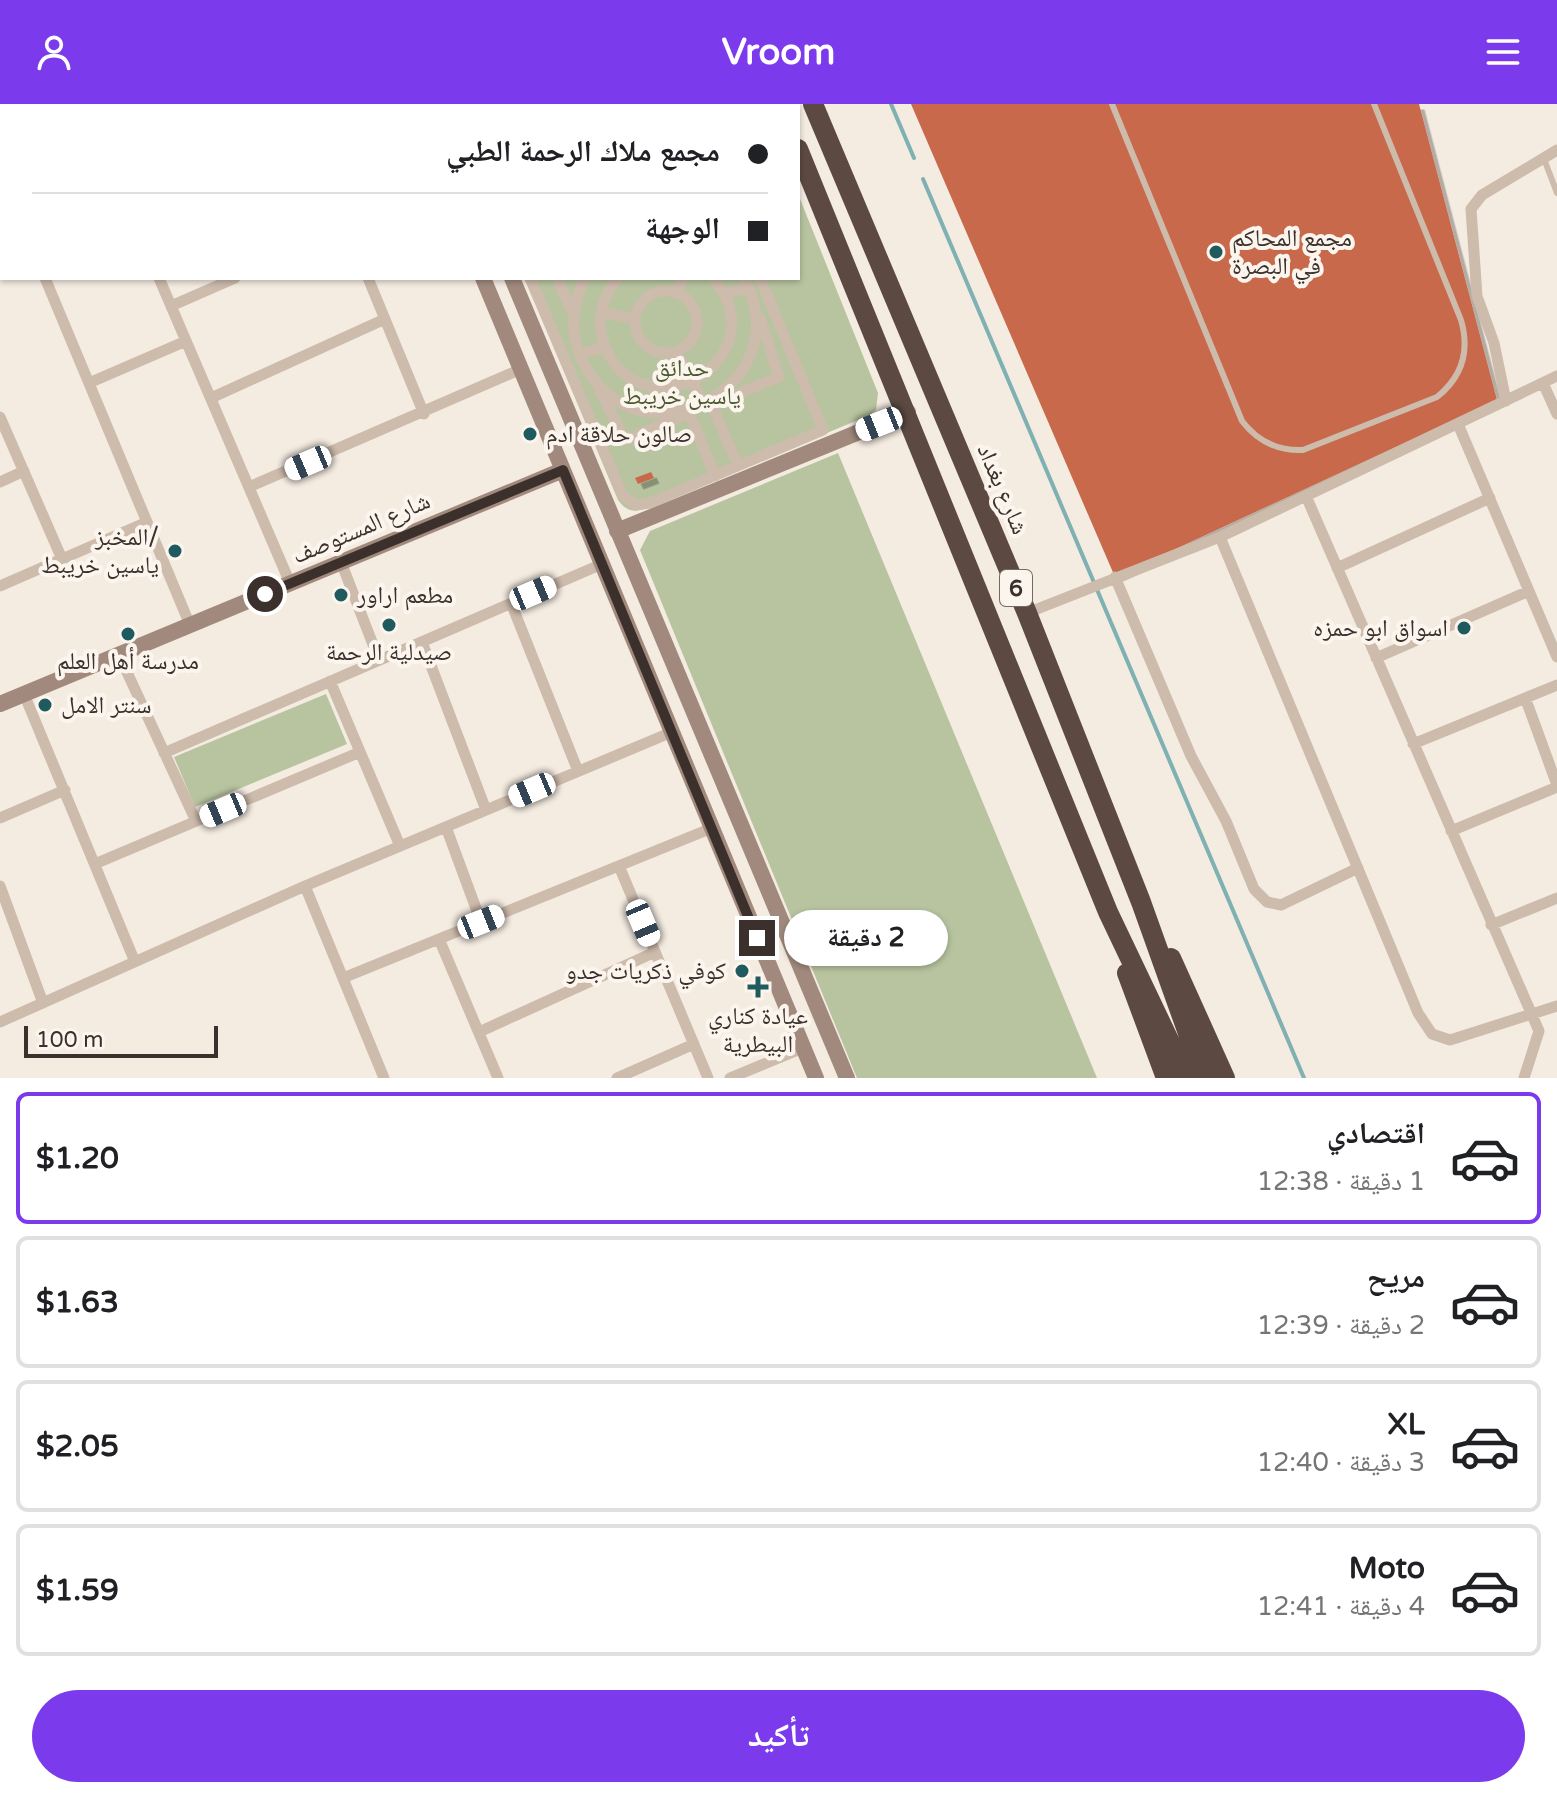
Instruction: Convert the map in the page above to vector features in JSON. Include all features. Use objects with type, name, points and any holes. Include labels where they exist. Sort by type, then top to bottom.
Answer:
[{"type":"highway","name":"شارع بغداد","points":[[813,104],[1027,613],[1141,902],[1204,1078]]},
{"type":"highway","name":"6","points":[[800,154],[908,412],[1108,912],[1187,1078]]},
{"type":"highway","points":[[1141,902],[1185,986],[1225,1078]]},
{"type":"highway","points":[[1108,912],[1166,1078]]},
{"type":"street","points":[[1506,401],[1494,343],[1477,296],[1471,209],[1482,195],[1557,150]]},
{"type":"street","points":[[46,280],[190,625]]},
{"type":"street","points":[[160,280],[290,583]]},
{"type":"street","points":[[171,306],[230,280]]},
{"type":"street","points":[[369,280],[424,414]]},
{"type":"street","points":[[484,280],[816,1078]]},
{"type":"street","points":[[531,280],[626,502],[635,505],[650,503],[823,430],[761,280]]},
{"type":"street","points":[[558,280],[574,314],[579,354],[625,440],[708,403],[779,377],[746,281]]},
{"type":"street","points":[[574,314],[584,280]]},
{"type":"street","points":[[617,280],[605,297],[601,312],[605,347],[619,368],[640,382],[665,388],[691,383],[711,369],[726,348],[731,323],[724,294],[714,280]]},
{"type":"street","points":[[676,293],[682,280]]},
{"type":"street","points":[[724,294],[746,281]]},
{"type":"street","points":[[708,403],[729,387],[749,358],[756,322],[746,281]]},
{"type":"street","points":[[493,301],[514,284],[847,1078]]},
{"type":"street","points":[[665,291],[676,293],[691,304],[697,318],[691,340],[676,351],[659,352],[645,345],[637,334],[635,319],[640,305],[650,295],[665,291]]},
{"type":"street","points":[[601,312],[635,319]]},
{"type":"street","points":[[211,398],[385,319]]},
{"type":"street","points":[[89,383],[186,341]]},
{"type":"street","points":[[579,354],[605,347]]},
{"type":"street","points":[[676,351],[691,383],[708,403],[738,466]]},
{"type":"street","points":[[249,487],[424,414],[521,369]]},
{"type":"street","points":[[1027,613],[1220,537],[1557,376]]},
{"type":"street","points":[[595,381],[621,402],[636,408],[669,413],[688,412]]},
{"type":"street","points":[[1543,383],[1557,414]]},
{"type":"street","points":[[688,412],[715,476]]},
{"type":"street","points":[[617,531],[908,412]]},
{"type":"street","points":[[0,417],[62,559]]},
{"type":"street","points":[[1458,424],[1557,657]]},
{"type":"street","name":"شارع المستوصف","points":[[0,704],[563,470]]},
{"type":"street","points":[[0,482],[24,471]]},
{"type":"street","points":[[1306,496],[1539,1031],[1524,1078]]},
{"type":"street","points":[[1337,568],[1490,498]]},
{"type":"street","points":[[0,586],[147,522]]},
{"type":"street","points":[[1220,537],[1418,1013],[1432,1034],[1450,1040],[1557,1006]]},
{"type":"street","points":[[341,562],[379,660]]},
{"type":"street","points":[[164,753],[602,564]]},
{"type":"street","points":[[1109,579],[1191,756],[1226,821],[1254,889],[1267,902],[1281,905],[1358,868]]},
{"type":"street","points":[[1376,658],[1529,591]]},
{"type":"street","points":[[511,603],[578,771]]},
{"type":"street","points":[[422,642],[486,810]]},
{"type":"street","points":[[119,655],[196,821]]},
{"type":"street","points":[[647,672],[671,663]]},
{"type":"street","points":[[330,681],[400,846]]},
{"type":"street","points":[[1413,744],[1557,685]]},
{"type":"street","points":[[24,694],[97,863],[135,962]]},
{"type":"street","points":[[1451,831],[1557,786],[1526,700]]},
{"type":"street","points":[[0,1022],[305,886],[672,732]]},
{"type":"street","points":[[97,863],[360,752]]},
{"type":"street","points":[[0,818],[65,790]]},
{"type":"street","points":[[446,827],[481,922]]},
{"type":"street","points":[[343,978],[712,828]]},
{"type":"street","points":[[619,866],[708,1078]]},
{"type":"street","points":[[0,886],[43,1003]]},
{"type":"street","points":[[305,886],[384,1078]]},
{"type":"street","points":[[1491,925],[1557,898]]},
{"type":"street","points":[[439,939],[498,1078]]},
{"type":"street","points":[[479,1032],[655,952]]},
{"type":"street","points":[[617,1078],[694,1044]]},
{"type":"street","points":[[730,1078],[803,1048]]},
{"type":"lane","points":[[1112,104],[1242,421],[1267,444],[1294,451],[1437,397],[1453,382],[1462,362],[1465,341],[1461,320],[1374,104]]},
{"type":"lane","points":[[1544,158],[1557,193]]},
{"type":"green space","name":"حدائق ياسين خريبط","points":[[800,199],[878,393],[876,410],[644,509],[633,511],[618,500],[526,280],[800,280]]},
{"type":"green space","points":[[838,453],[1097,1078],[857,1078],[640,550],[650,531]]},
{"type":"green space","points":[[326,694],[347,744],[195,807],[174,757]]},
{"type":"building","name":"مجمع المحاكم في البصرة","points":[[911,104],[1419,104],[1497,400],[1115,577]]},
{"type":"building","points":[[651,472],[654,478],[638,484],[635,478]]},
{"type":"waterway","points":[[891,104],[914,158]]},
{"type":"waterway","points":[[923,179],[1304,1078]]},
{"type":"place","name":"مجمع المحاكم في البصرة","points":[[1216,252]]},
{"type":"place","name":"صالون حلاقة ادم","points":[[530,434]]},
{"type":"place","name":"المخبز/ ياسين خريبط","points":[[175,551]]},
{"type":"place","name":"مطعم اراور","points":[[341,595]]},
{"type":"place","name":"صيدلية الرحمة","points":[[389,625]]},
{"type":"place","name":"اسواق ابو حمزه","points":[[1464,628]]},
{"type":"place","name":"مدرسة أهل العلم","points":[[128,634]]},
{"type":"place","name":"سنتر الامل","points":[[45,705]]},
{"type":"place","name":"كوفي ذكريات جدو","points":[[742,971]]},
{"type":"place","name":"عيادة كناري البيطرية","points":[[758,987]]},
{"type":"route","points":[[265,594],[563,470],[757,938]]}]
